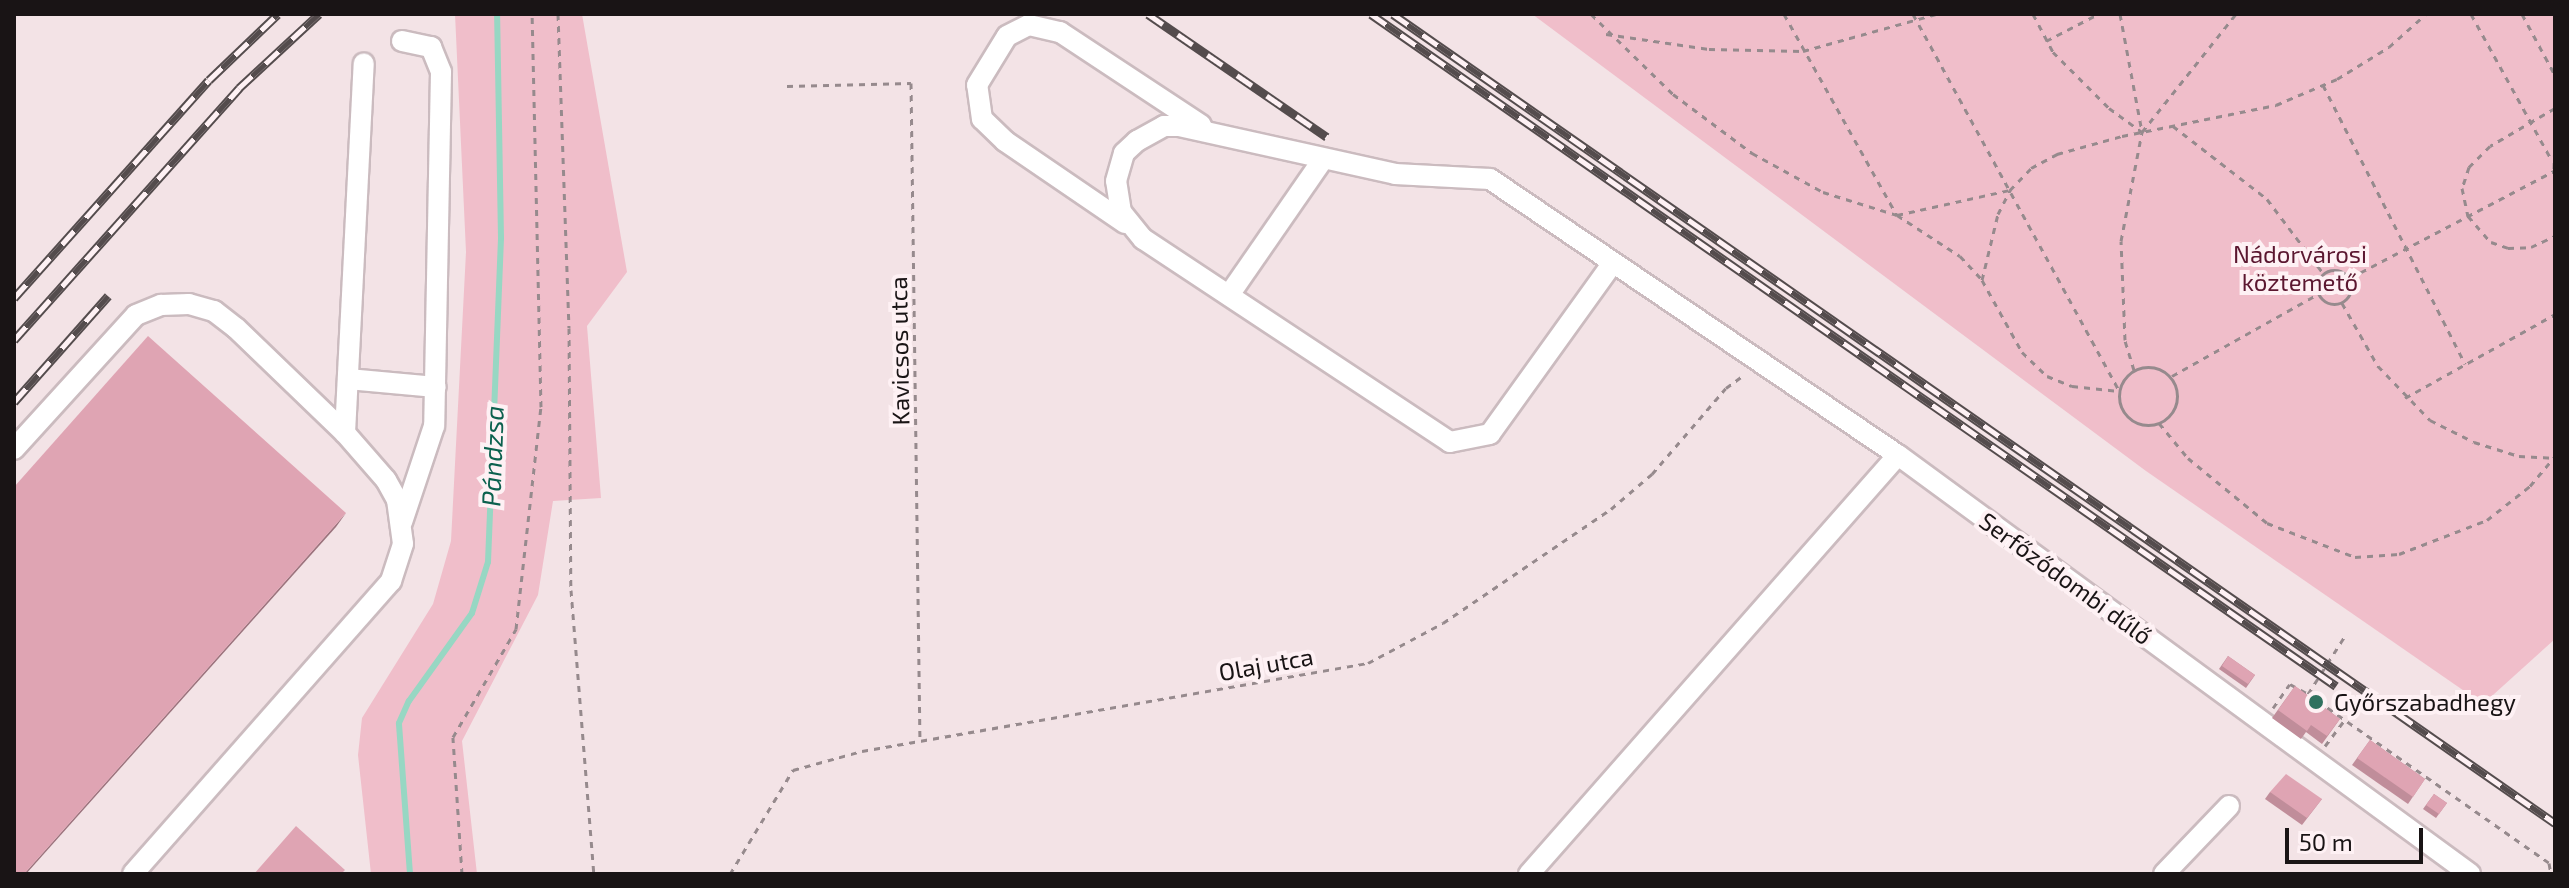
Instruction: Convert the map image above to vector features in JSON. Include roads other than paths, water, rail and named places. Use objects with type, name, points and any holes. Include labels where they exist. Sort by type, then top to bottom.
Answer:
[{"type":"street","points":[[1214,134],[1060,32],[1029,25],[1007,36],[977,85],[982,119],[1005,141],[1450,442],[1462,443],[1490,434],[1612,264]]},
{"type":"street","points":[[133,874],[391,581],[399,565],[402,522],[434,426],[441,72],[431,47],[402,41]]},
{"type":"street","points":[[345,433],[364,63]]},
{"type":"street","name":"Serfőződombi dűlő","points":[[1128,225],[1117,199],[1124,153],[1164,126],[1395,174],[1490,179],[1898,455],[2261,725],[2470,874]]},
{"type":"street","points":[[1229,295],[1323,159]]},
{"type":"street","points":[[14,449],[127,323],[148,308],[175,303],[204,307],[224,317],[345,433],[386,480],[402,522]]},
{"type":"street","points":[[348,379],[436,387]]},
{"type":"street","points":[[1529,874],[1898,455]]},
{"type":"street","points":[[2164,874],[2229,806]]},
{"type":"waterway","name":"Pándzsa","points":[[410,874],[399,723],[409,701],[472,613],[488,562],[501,238],[497,14]]},
{"type":"railway","points":[[14,298],[209,80],[278,14]]},
{"type":"railway","points":[[14,340],[239,88],[319,14]]},
{"type":"railway","points":[[1148,14],[1327,137]]},
{"type":"railway","points":[[1371,14],[2336,686]]},
{"type":"railway","points":[[1393,14],[2555,823]]},
{"type":"railway","points":[[14,402],[108,296]]},
{"type":"place","name":"Győrszabadhegy","points":[[2316,702]]},
{"type":"park label","name":"Nádorvárosi köztemető","points":[[2300,268]]}]
